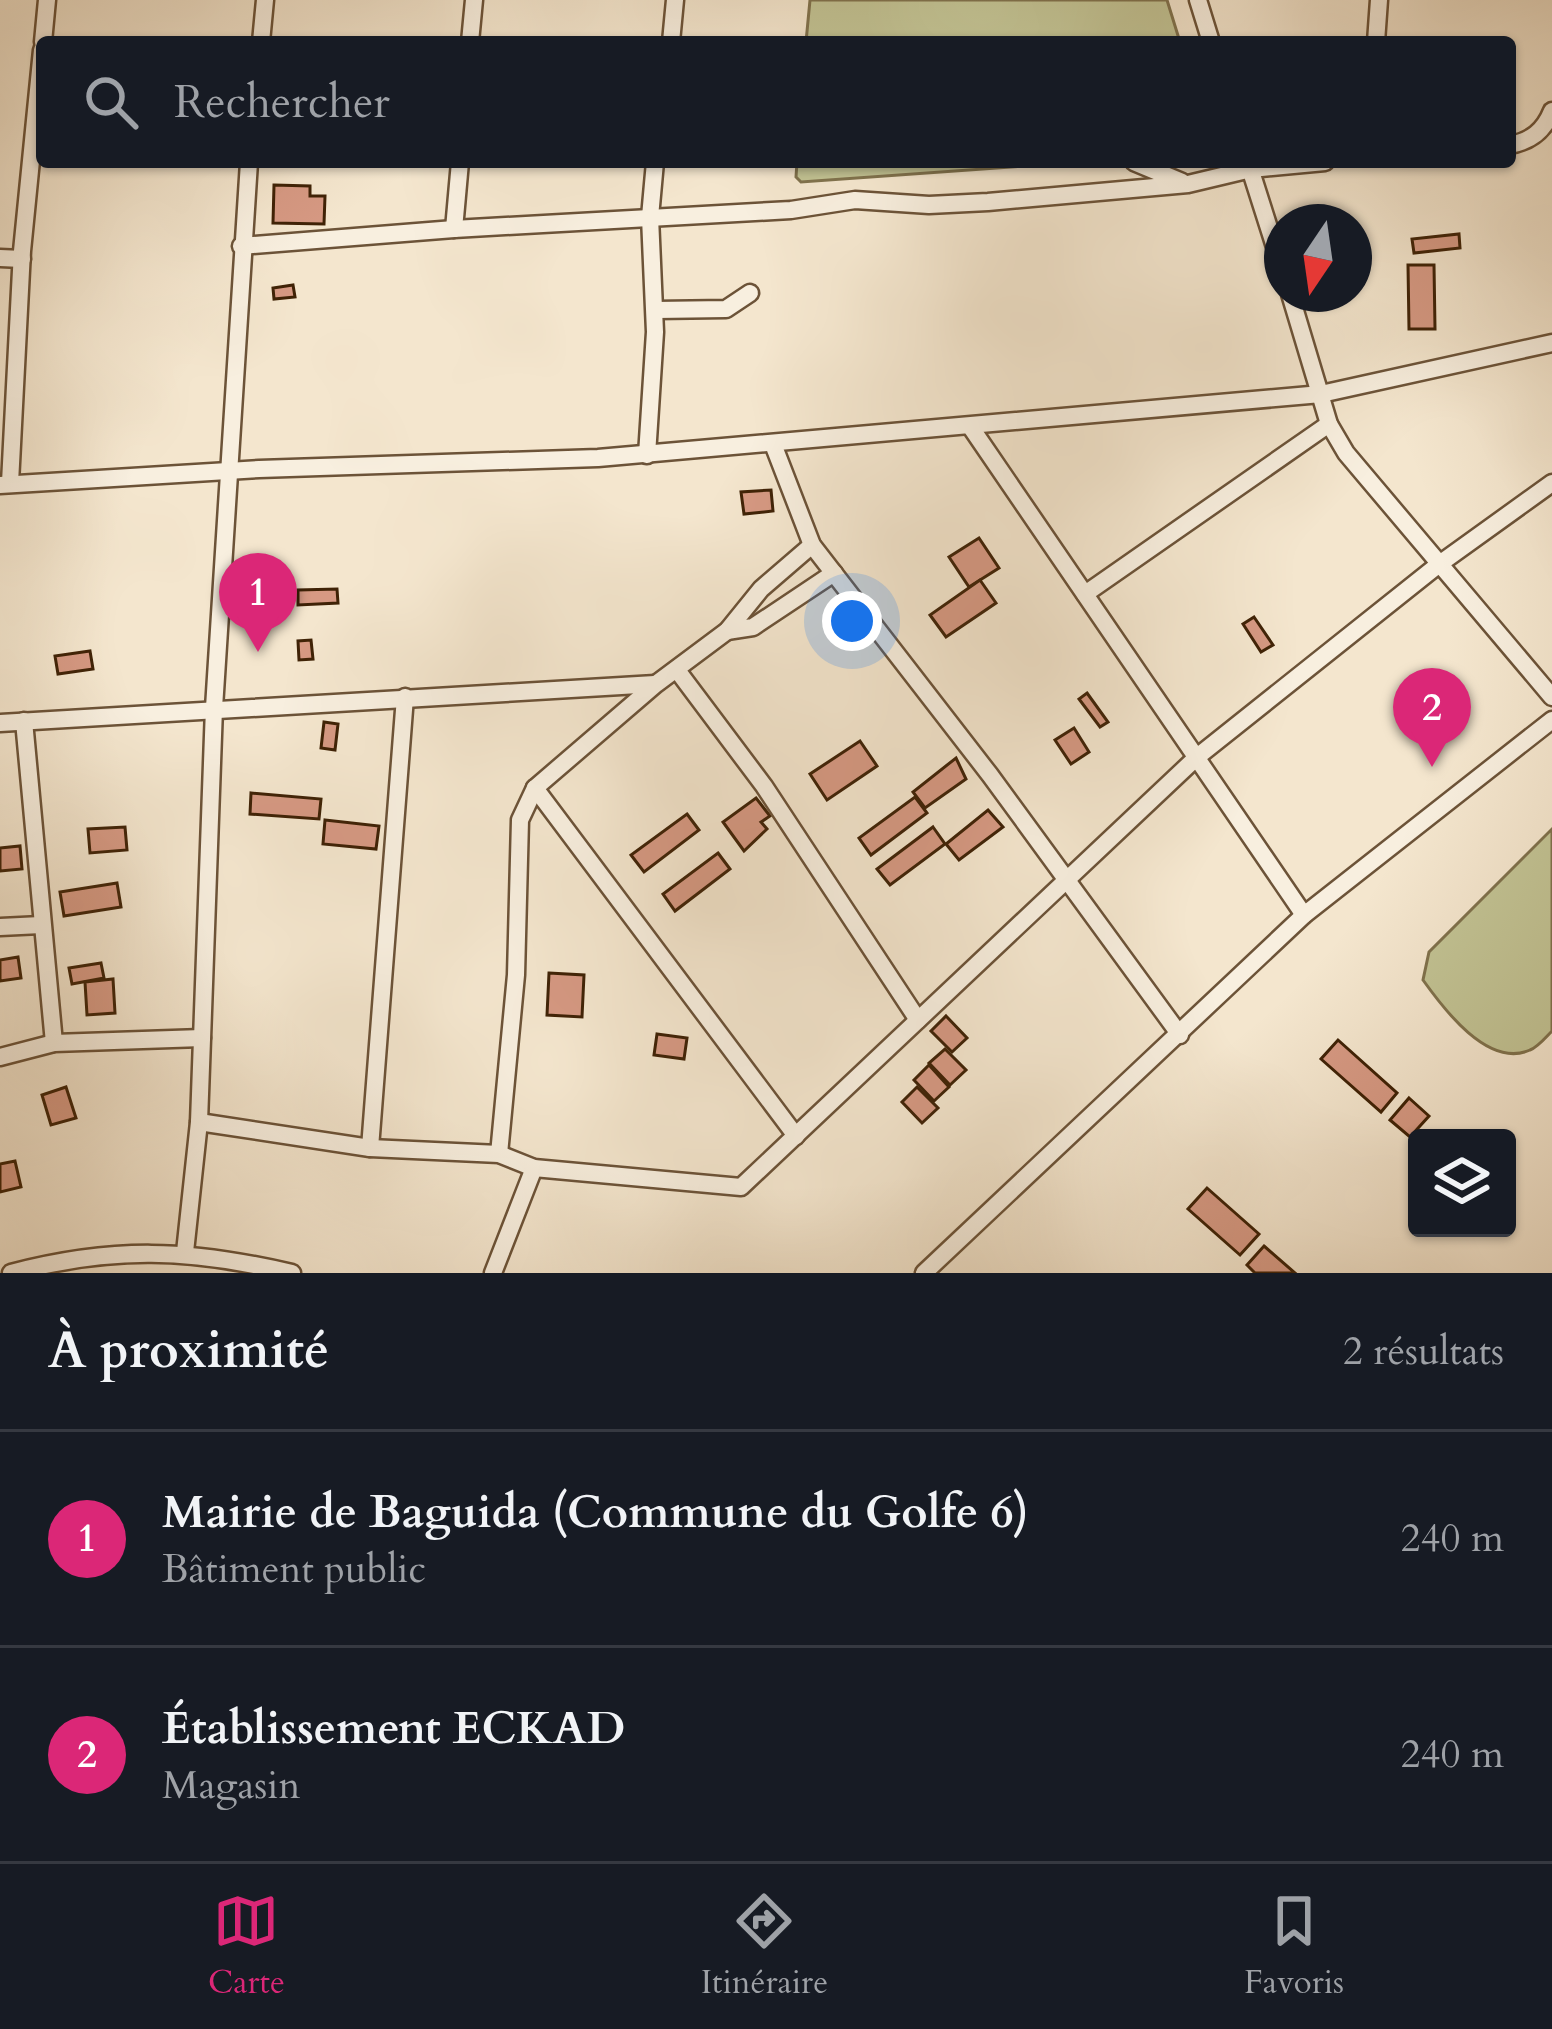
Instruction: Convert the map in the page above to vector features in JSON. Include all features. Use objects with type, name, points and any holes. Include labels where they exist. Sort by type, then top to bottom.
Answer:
[{"type":"street","points":[[43,36],[47,0]]},
{"type":"street","points":[[262,36],[265,0]]},
{"type":"street","points":[[470,36],[473,0]]},
{"type":"street","points":[[671,36],[675,0]]},
{"type":"street","points":[[1198,0],[1209,36]]},
{"type":"street","points":[[1376,36],[1379,0]]},
{"type":"street","points":[[36,110],[5,484],[647,454],[1322,394],[1552,343]]},
{"type":"street","points":[[1516,144],[1543,129],[1552,111]]},
{"type":"street","points":[[185,1252],[199,1122],[214,708],[248,168]]},
{"type":"street","points":[[454,229],[459,168]]},
{"type":"street","points":[[647,454],[656,310],[650,217],[654,168]]},
{"type":"street","points":[[1149,168],[1188,184]]},
{"type":"street","points":[[242,246],[791,210],[856,200],[929,205],[988,202],[1188,184],[1240,168]]},
{"type":"street","points":[[1251,168],[1264,210]]},
{"type":"street","points":[[0,258],[22,260]]},
{"type":"street","points":[[656,310],[726,309],[750,293]]},
{"type":"street","points":[[1296,312],[1329,424],[1346,453],[1552,697]]},
{"type":"street","points":[[1085,594],[1329,424]]},
{"type":"street","points":[[970,426],[1304,915]]},
{"type":"street","points":[[773,444],[812,545],[1180,1035]]},
{"type":"street","points":[[199,1122],[370,1148],[500,1154],[534,1168],[742,1187],[1196,757],[1438,565],[1552,483]]},
{"type":"street","points":[[500,1154],[517,975],[520,820],[536,788],[656,684],[727,631],[761,589],[812,545]]},
{"type":"street","points":[[727,631],[752,627],[833,573]]},
{"type":"street","points":[[677,670],[764,786],[918,1020]]},
{"type":"street","points":[[0,723],[656,684]]},
{"type":"street","points":[[370,1148],[405,697]]},
{"type":"street","points":[[924,1272],[1304,915],[1552,720]]},
{"type":"street","points":[[24,721],[54,1043]]},
{"type":"street","points":[[536,788],[796,1136]]},
{"type":"street","points":[[0,927],[41,925]]},
{"type":"street","points":[[0,1057],[54,1043],[202,1038]]},
{"type":"street","points":[[494,1273],[534,1168]]},
{"type":"street","points":[[11,1273],[86,1258],[185,1252],[292,1273]]},
{"type":"green space","points":[[810,0],[1167,0],[1178,36],[807,36]]},
{"type":"green space","points":[[797,168],[996,168],[801,182]]},
{"type":"green space","points":[[1552,829],[1552,1031],[1530,1050],[1498,1051],[1468,1033],[1423,980],[1429,952]]},
{"type":"building","points":[[274,185],[310,186],[310,196],[325,196],[324,224],[273,223]]},
{"type":"building","points":[[1459,234],[1460,248],[1414,253],[1412,239]]},
{"type":"building","points":[[1408,265],[1434,265],[1435,329],[1409,329]]},
{"type":"building","points":[[293,285],[295,297],[274,299],[273,288]]},
{"type":"building","points":[[771,490],[773,511],[744,514],[741,492]]},
{"type":"building","points":[[979,538],[999,568],[969,587],[949,557]]},
{"type":"building","points":[[980,580],[996,603],[946,637],[930,615]]},
{"type":"building","points":[[337,589],[338,603],[298,605],[298,590]]},
{"type":"building","points":[[1254,617],[1273,645],[1261,652],[1243,624]]},
{"type":"building","points":[[311,640],[313,659],[299,660],[298,641]]},
{"type":"building","points":[[90,651],[93,669],[58,674],[55,656]]},
{"type":"building","points":[[1087,693],[1108,722],[1100,727],[1079,699]]},
{"type":"building","points":[[324,722],[338,724],[335,750],[321,748]]},
{"type":"building","points":[[1074,728],[1089,752],[1071,764],[1055,740]]},
{"type":"building","points":[[860,741],[877,766],[827,800],[810,774]]},
{"type":"building","points":[[956,758],[966,779],[925,808],[913,792]]},
{"type":"building","points":[[251,793],[321,799],[319,819],[250,814]]},
{"type":"building","points":[[915,797],[927,813],[871,855],[859,838]]},
{"type":"building","points":[[756,798],[770,816],[761,822],[767,829],[744,851],[723,822]]},
{"type":"building","points":[[988,810],[1003,827],[959,860],[946,844]]},
{"type":"building","points":[[687,814],[699,830],[644,872],[631,855]]},
{"type":"building","points":[[325,820],[379,826],[376,849],[323,844]]},
{"type":"building","points":[[125,827],[127,850],[90,853],[88,829]]},
{"type":"building","points":[[933,827],[945,844],[890,885],[877,869]]},
{"type":"building","points":[[20,846],[22,869],[0,871],[0,848]]},
{"type":"building","points":[[718,853],[730,869],[675,911],[663,894]]},
{"type":"building","points":[[117,883],[121,907],[64,916],[60,892]]},
{"type":"building","points":[[18,957],[21,978],[0,981],[0,960]]},
{"type":"building","points":[[101,963],[104,978],[72,984],[69,968]]},
{"type":"building","points":[[549,973],[584,975],[582,1017],[547,1015]]},
{"type":"building","points":[[113,979],[115,1013],[87,1015],[85,982]]},
{"type":"building","points":[[946,1016],[967,1038],[952,1052],[931,1031]]},
{"type":"building","points":[[657,1034],[687,1038],[684,1059],[654,1055]]},
{"type":"building","points":[[1338,1040],[1397,1093],[1381,1112],[1321,1059]]},
{"type":"building","points":[[945,1049],[966,1070],[950,1085],[929,1063]]},
{"type":"building","points":[[929,1065],[949,1087],[934,1101],[914,1080]]},
{"type":"building","points":[[66,1087],[76,1118],[51,1125],[42,1095]]},
{"type":"building","points":[[917,1087],[938,1108],[922,1123],[902,1102]]},
{"type":"building","points":[[1409,1098],[1429,1116],[1417,1129],[1408,1129],[1408,1135],[1390,1120]]},
{"type":"building","points":[[15,1161],[21,1187],[0,1192],[0,1164]]},
{"type":"building","points":[[1207,1188],[1259,1234],[1240,1255],[1188,1209]]},
{"type":"building","points":[[1264,1246],[1295,1273],[1255,1273],[1247,1265]]},
{"type":"place","name":"Mairie de Baguida (Commune du Golfe 6)","points":[[258,652]]},
{"type":"place","name":"Établissement ECKAD","points":[[1432,767]]}]
